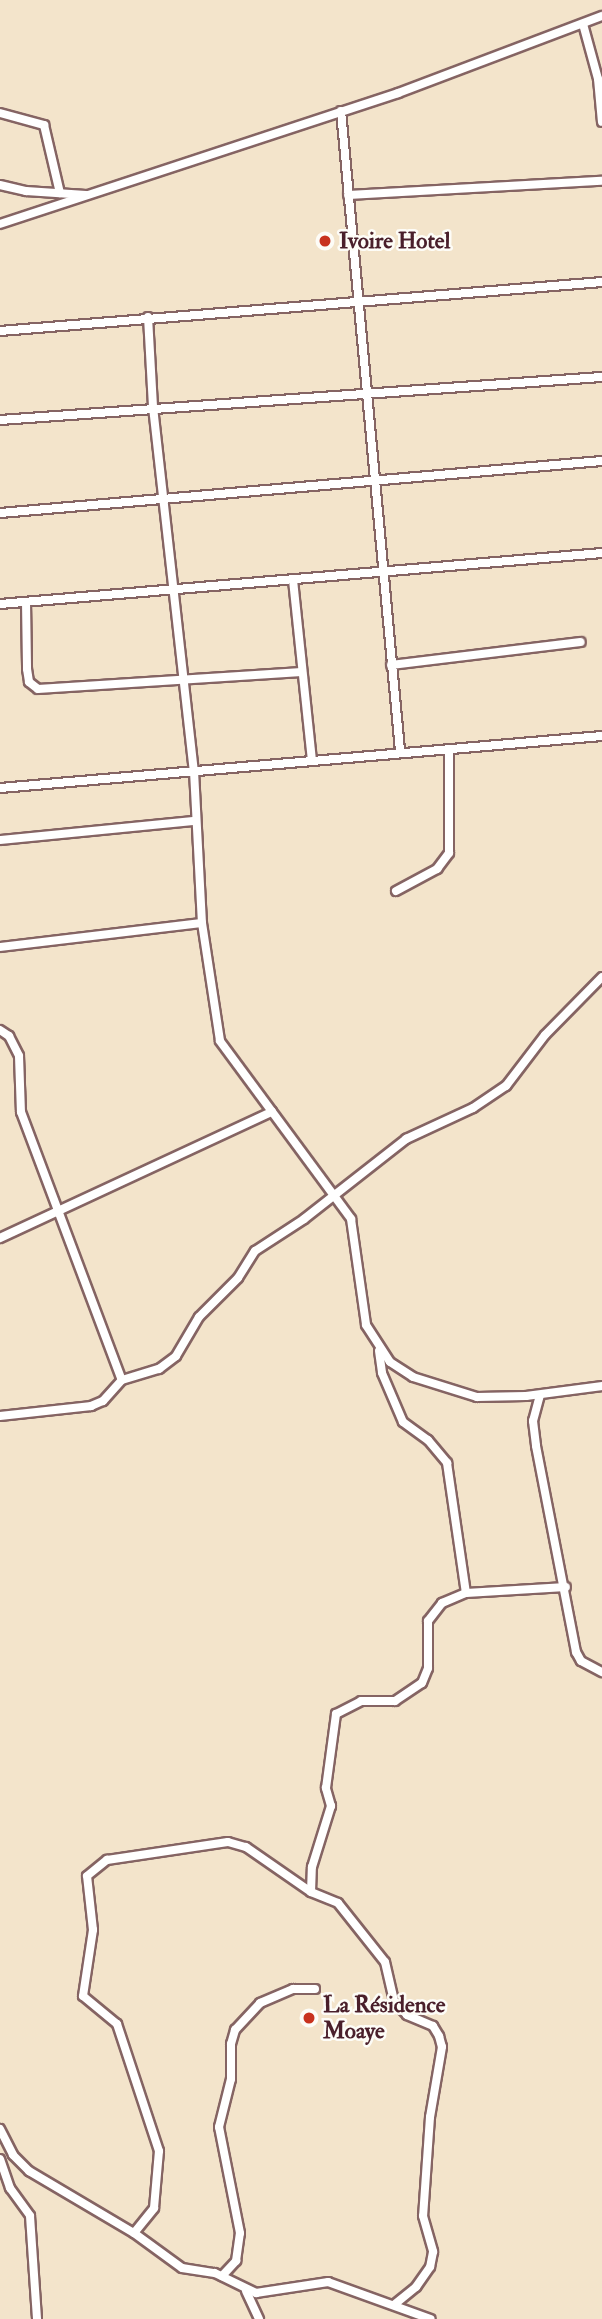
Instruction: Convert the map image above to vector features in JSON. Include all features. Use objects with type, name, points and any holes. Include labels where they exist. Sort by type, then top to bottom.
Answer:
[{"type":"street","points":[[0,224],[341,111],[602,16]]},
{"type":"street","points":[[583,24],[598,79],[602,122]]},
{"type":"street","points":[[341,111],[370,390],[383,572],[400,751]]},
{"type":"street","points":[[0,113],[44,125],[60,193]]},
{"type":"street","points":[[348,195],[602,181]]},
{"type":"street","points":[[0,185],[92,195]]},
{"type":"street","points":[[0,331],[360,298],[602,282]]},
{"type":"street","points":[[148,317],[153,407],[176,591],[194,771],[194,821],[202,923],[220,1041],[334,1196],[354,1228],[361,1305],[379,1351],[382,1373],[403,1422],[428,1440],[447,1463],[455,1493],[466,1594]]},
{"type":"street","points":[[0,419],[370,390],[602,377]]},
{"type":"street","points":[[0,513],[378,483],[602,461]]},
{"type":"street","points":[[0,604],[176,591],[602,552]]},
{"type":"street","points":[[293,580],[312,761]]},
{"type":"street","points":[[26,603],[27,669],[29,682],[38,689],[301,672]]},
{"type":"street","points":[[391,665],[581,642]]},
{"type":"street","points":[[0,788],[400,751],[602,736]]},
{"type":"street","points":[[396,891],[437,869],[449,853],[449,749]]},
{"type":"street","points":[[0,840],[194,821]]},
{"type":"street","points":[[0,947],[202,923]]},
{"type":"street","points":[[0,1416],[91,1406],[103,1401],[122,1380],[159,1368],[176,1356],[199,1317],[238,1278],[255,1251],[334,1196],[405,1139],[474,1108],[506,1086],[545,1035],[602,978]]},
{"type":"street","points":[[0,1030],[9,1036],[19,1056],[21,1112],[54,1209],[122,1380]]},
{"type":"street","points":[[0,1238],[54,1209],[272,1112]]},
{"type":"street","points":[[379,1351],[413,1377],[457,1394],[540,1395],[602,1385]]},
{"type":"street","points":[[540,1395],[533,1421],[536,1446],[566,1587],[576,1652],[581,1661],[602,1672]]},
{"type":"street","points":[[311,1892],[312,1867],[331,1806],[326,1788],[336,1714],[361,1700],[395,1701],[412,1693],[428,1668],[428,1621],[433,1610],[466,1594],[566,1587]]},
{"type":"street","points":[[134,2233],[154,2208],[159,2151],[117,2024],[82,1996],[93,1930],[87,1876],[107,1860],[228,1842],[246,1847],[311,1892],[338,1903],[385,1962],[394,2001],[407,2015],[433,2026],[442,2047],[430,2117],[423,2216],[433,2252],[430,2267],[416,2287],[394,2305]]},
{"type":"street","points":[[222,2276],[236,2261],[240,2233],[219,2127],[230,2080],[230,2044],[235,2030],[260,2003],[293,1989],[315,1989]]},
{"type":"street","points":[[0,2129],[13,2155],[29,2171],[134,2233],[172,2263],[222,2276],[246,2291],[259,2319]]},
{"type":"street","points":[[0,2160],[10,2188],[30,2216],[37,2319]]},
{"type":"street","points":[[246,2291],[290,2290],[319,2281],[430,2319]]},
{"type":"place","name":"Ivoire Hotel","points":[[325,241]]},
{"type":"place","name":"La Résidence Moaye","points":[[309,2018]]}]
